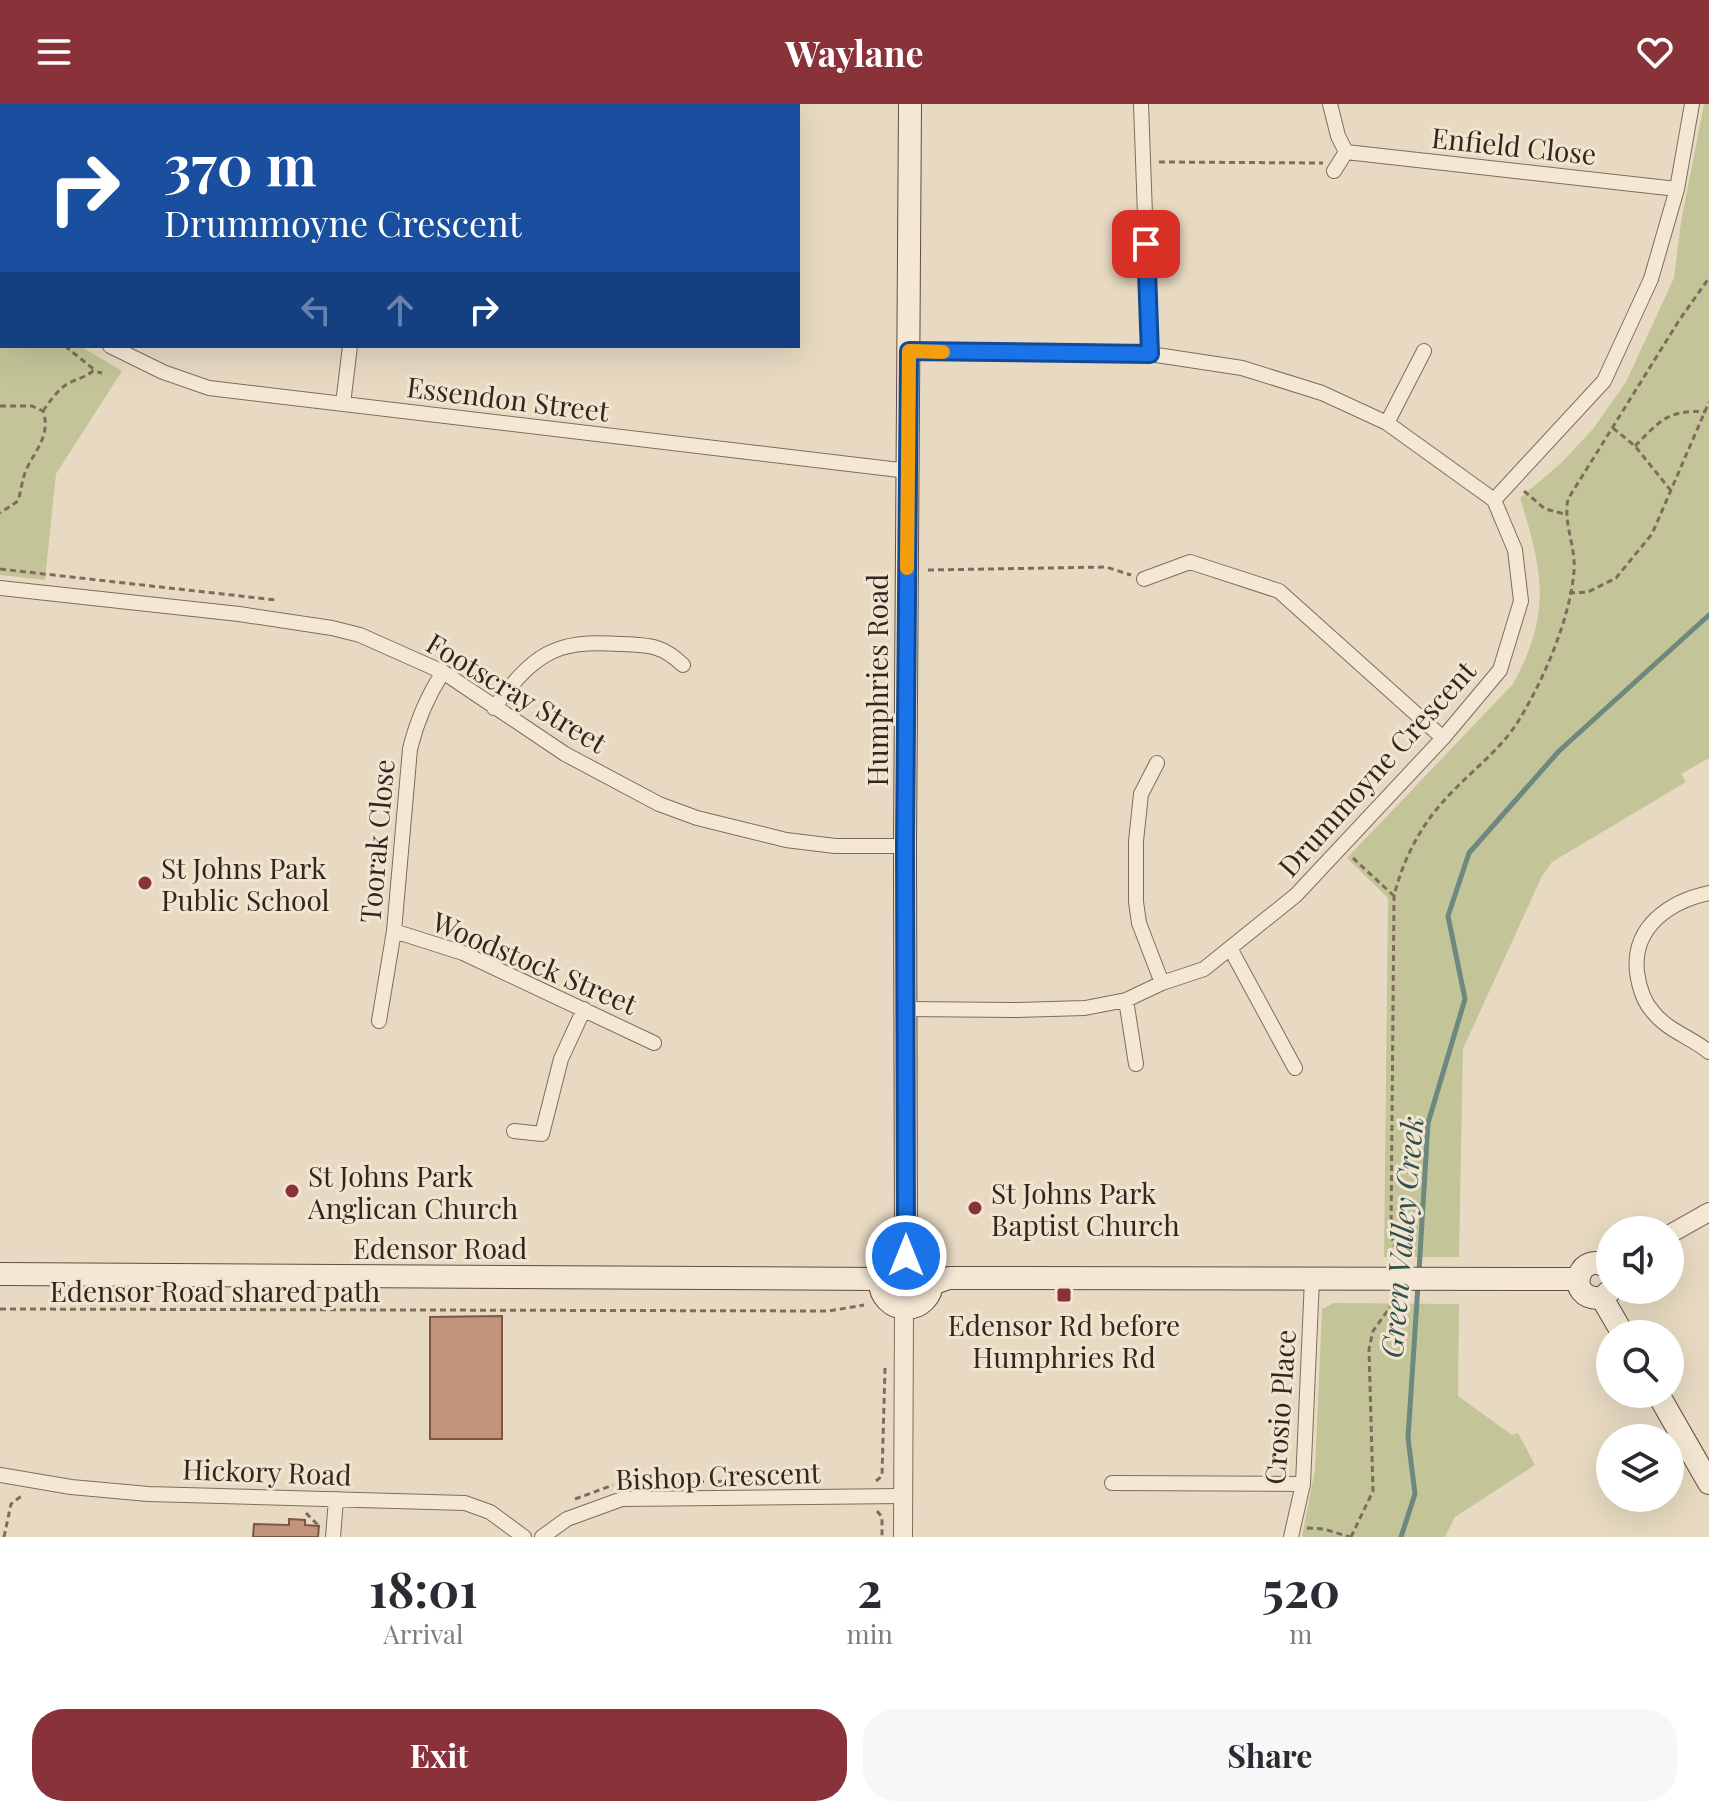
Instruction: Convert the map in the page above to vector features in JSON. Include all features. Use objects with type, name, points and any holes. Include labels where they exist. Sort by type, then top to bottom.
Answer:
[{"type":"main road","name":"Humphries Road","points":[[906,1256],[905,846],[910,104]]},
{"type":"main road","points":[[906,1256],[915,1257],[928,1267],[931,1291],[921,1303],[904,1308],[890,1303],[884,1296],[880,1279],[889,1262],[906,1256]]},
{"type":"main road","points":[[1596,1263],[1588,1264],[1579,1273],[1578,1279],[1585,1294],[1596,1294]]},
{"type":"main road","name":"Edensor Road","points":[[0,1274],[880,1279]]},
{"type":"main road","points":[[932,1284],[949,1278],[1578,1279]]},
{"type":"main road","points":[[1666,1408],[1709,1483]]},
{"type":"street","points":[[1141,104],[1150,354]]},
{"type":"street","points":[[1330,104],[1338,136],[1340,162]]},
{"type":"street","points":[[909,351],[1150,354],[1242,368],[1322,393],[1387,423],[1494,500],[1604,381],[1651,279],[1677,189],[1692,104]]},
{"type":"street","name":"Enfield Close","points":[[1340,162],[1677,189]]},
{"type":"street","name":"Essendon Street","points":[[114,348],[163,372],[209,388],[908,471]]},
{"type":"street","points":[[343,404],[350,348]]},
{"type":"street","points":[[1387,423],[1424,351]]},
{"type":"street","name":"Drummoyne Crescent","points":[[906,1009],[1085,1008],[1126,1000],[1162,983],[1204,969],[1296,895],[1443,738],[1500,670],[1521,601],[1515,550],[1494,500]]},
{"type":"street","points":[[1144,579],[1190,562],[1279,591],[1443,738]]},
{"type":"street","name":"Footscray Street","points":[[0,588],[239,614],[360,635],[443,672],[565,754],[659,804],[697,818],[786,840],[835,846],[905,846]]},
{"type":"street","points":[[494,708],[513,682],[533,663],[559,647],[587,642],[647,645],[667,650],[683,665]]},
{"type":"street","name":"Toorak Close","points":[[379,1021],[394,931],[410,749],[426,699],[443,672]]},
{"type":"street","points":[[1157,763],[1141,794],[1136,841],[1136,902],[1139,923],[1162,983]]},
{"type":"street","points":[[1709,893],[1684,899],[1654,920],[1638,948],[1636,965],[1638,983],[1652,1012],[1664,1024],[1709,1052]]},
{"type":"street","name":"Woodstock Street","points":[[394,931],[463,953],[654,1043]]},
{"type":"street","points":[[1230,948],[1295,1068]]},
{"type":"street","points":[[1126,1000],[1136,1064]]},
{"type":"street","points":[[514,1131],[542,1134],[561,1059],[584,1009]]},
{"type":"street","points":[[1684,1226],[1709,1212]]},
{"type":"street","name":"Crosio Place","points":[[1291,1533],[1303,1484],[1312,1279]]},
{"type":"street","points":[[903,1537],[904,1308]]},
{"type":"street","name":"Hickory Road","points":[[0,1475],[71,1487],[148,1494],[465,1503],[490,1512],[524,1537]]},
{"type":"street","points":[[1112,1483],[1303,1484]]},
{"type":"street","name":"Bishop Crescent","points":[[542,1537],[567,1519],[622,1499],[903,1496]]},
{"type":"street","points":[[333,1537],[336,1499]]},
{"type":"path","points":[[1143,162],[1340,162]]},
{"type":"path","points":[[1291,1533],[1324,1529],[1351,1537],[1373,1491],[1369,1349],[1377,1324],[1399,1279],[1391,1234],[1394,896],[1404,861],[1430,817],[1498,748],[1533,696],[1562,628],[1574,569],[1565,514],[1568,499],[1709,278]]},
{"type":"path","points":[[43,411],[70,382],[82,380],[93,371],[100,373],[68,348]]},
{"type":"path","points":[[1569,593],[1588,592],[1616,578],[1652,534],[1709,402]]},
{"type":"path","points":[[0,406],[32,406],[43,411],[47,422],[46,434],[25,473],[18,501],[0,513]]},
{"type":"path","points":[[1635,446],[1669,416],[1683,410],[1706,412]]},
{"type":"path","points":[[1613,428],[1635,446],[1672,492]]},
{"type":"path","points":[[1512,480],[1545,509],[1565,514]]},
{"type":"path","points":[[928,570],[1106,567],[1144,579]]},
{"type":"path","points":[[0,569],[276,600]]},
{"type":"path","points":[[1342,849],[1394,896]]},
{"type":"path","name":"Edensor Road shared path","points":[[0,1309],[829,1311],[864,1305]]},
{"type":"path","points":[[878,1481],[882,1476],[885,1367]]},
{"type":"path","points":[[4,1537],[11,1504]]},
{"type":"path","points":[[882,1517],[882,1537]]},
{"type":"green space","points":[[1704,104],[1709,104],[1709,758],[1681,774],[1686,782],[1552,862],[1542,876],[1463,1049],[1459,1257],[1384,1257],[1388,898],[1347,858],[1513,684],[1525,659],[1534,635],[1540,592],[1534,548],[1520,498],[1561,463],[1593,429],[1626,382],[1674,278],[1681,222]]},
{"type":"green space","points":[[0,348],[83,348],[122,371],[56,474],[45,580],[0,575]]},
{"type":"green space","points":[[1334,1303],[1459,1304],[1458,1396],[1512,1435],[1518,1433],[1535,1465],[1455,1517],[1445,1537],[1302,1537],[1315,1469],[1322,1309]]},
{"type":"building","points":[[502,1316],[502,1439],[430,1439],[430,1317]]},
{"type":"building","points":[[289,1519],[305,1520],[305,1525],[319,1526],[318,1537],[253,1537],[254,1524],[289,1525]]},
{"type":"waterway","name":"Green Valley Creek","points":[[1419,1271],[1428,1123],[1465,999],[1448,916],[1469,853],[1559,751],[1709,615]]},
{"type":"waterway","name":"Green Valley Creek","points":[[1401,1537],[1415,1494],[1408,1438],[1418,1285]]},
{"type":"slow traffic","points":[[907,568],[909,351],[943,352]]},
{"type":"place","name":"St Johns Park Public School","points":[[145,883]]},
{"type":"place","name":"St Johns Park Anglican Church","points":[[292,1191]]},
{"type":"place","name":"St Johns Park Baptist Church","points":[[975,1208]]},
{"type":"place","name":"Edensor Rd before Humphries Rd","points":[[1064,1295]]},
{"type":"route","points":[[906,1256],[909,351],[1150,354],[1146,244]]}]
